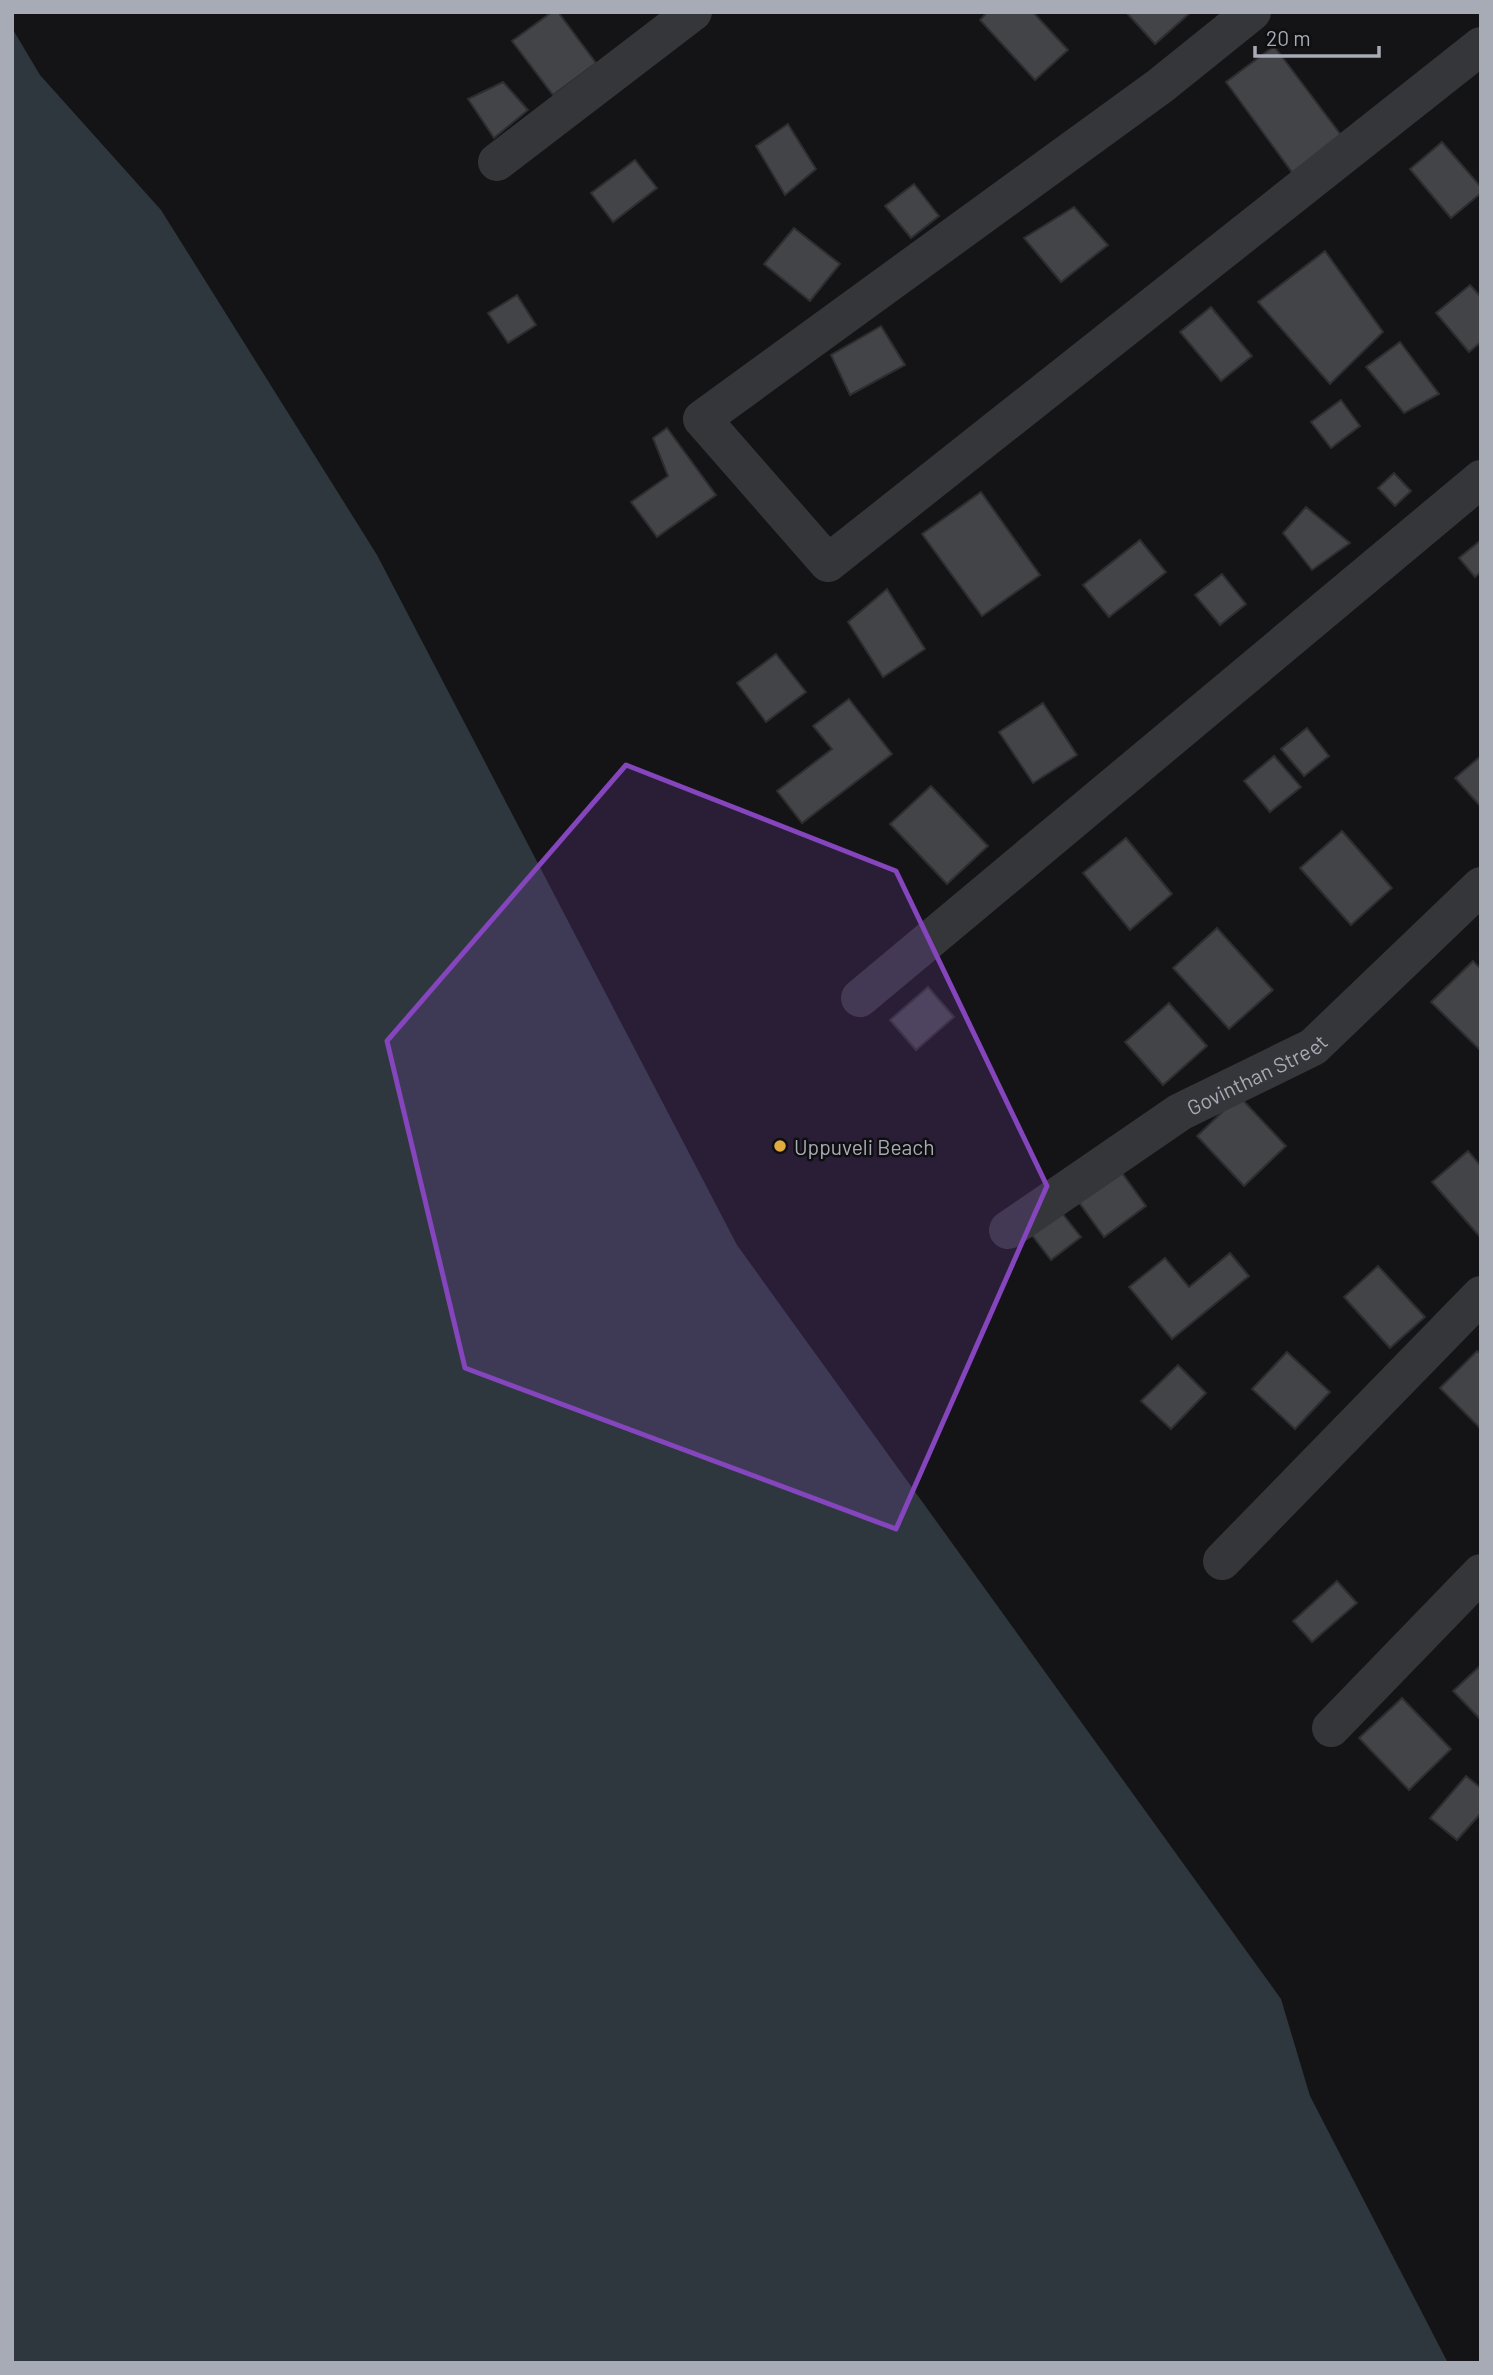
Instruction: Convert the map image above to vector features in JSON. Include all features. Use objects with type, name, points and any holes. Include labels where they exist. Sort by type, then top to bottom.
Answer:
[{"type":"street","points":[[497,162],[693,12]]},
{"type":"street","points":[[1252,12],[1160,86],[702,419],[828,563],[1481,46]]},
{"type":"street","points":[[860,998],[1481,479]]},
{"type":"street","name":"Govinthan Street","points":[[1008,1230],[1180,1112],[1312,1047],[1481,886]]},
{"type":"street","points":[[1222,1562],[1481,1295]]},
{"type":"street","points":[[1331,1728],[1481,1573]]},
{"type":"highlighted area","points":[[626,765],[896,871],[1047,1186],[896,1529],[465,1368],[387,1041]]},
{"type":"shaded area","points":[[12,28],[40,75],[161,210],[377,555],[737,1245],[1281,1999],[1310,2096],[1448,2363],[12,2363]]},
{"type":"building","points":[[552,12],[558,12],[596,63],[553,95],[512,41]]},
{"type":"building","points":[[987,12],[1033,12],[1068,50],[1035,80],[980,20]]},
{"type":"building","points":[[1126,12],[1191,12],[1155,44]]},
{"type":"building","points":[[1274,46],[1344,139],[1294,175],[1226,82]]},
{"type":"building","points":[[503,82],[528,110],[494,138],[468,99]]},
{"type":"building","points":[[788,124],[816,169],[785,195],[756,146]]},
{"type":"building","points":[[1442,142],[1481,187],[1481,193],[1451,218],[1410,169]]},
{"type":"building","points":[[635,160],[657,188],[613,222],[591,193]]},
{"type":"building","points":[[914,184],[939,216],[911,238],[885,206]]},
{"type":"building","points":[[1074,207],[1108,245],[1061,282],[1024,238]]},
{"type":"building","points":[[794,228],[840,264],[810,301],[764,264]]},
{"type":"building","points":[[1325,251],[1383,332],[1330,384],[1258,302]]},
{"type":"building","points":[[1470,285],[1481,297],[1481,342],[1469,352],[1436,313]]},
{"type":"building","points":[[517,295],[536,325],[508,343],[488,313]]},
{"type":"building","points":[[1211,307],[1252,356],[1221,381],[1180,332]]},
{"type":"building","points":[[881,326],[905,365],[850,395],[831,355]]},
{"type":"building","points":[[1400,342],[1439,394],[1404,413],[1366,367]]},
{"type":"building","points":[[1341,400],[1360,426],[1331,448],[1311,422]]},
{"type":"building","points":[[667,428],[716,495],[657,537],[631,502],[668,476],[653,438]]},
{"type":"building","points":[[1394,473],[1411,491],[1395,506],[1378,488]]},
{"type":"building","points":[[981,492],[1040,575],[982,616],[922,534]]},
{"type":"building","points":[[1306,507],[1350,543],[1312,570],[1283,533]]},
{"type":"building","points":[[1140,540],[1166,572],[1109,617],[1083,585]]},
{"type":"building","points":[[1481,540],[1481,572],[1475,577],[1459,558]]},
{"type":"building","points":[[1222,574],[1246,604],[1220,625],[1195,595]]},
{"type":"building","points":[[887,589],[925,649],[883,677],[848,622]]},
{"type":"building","points":[[776,654],[806,692],[766,722],[737,683]]},
{"type":"building","points":[[849,699],[892,754],[802,823],[777,791],[832,749],[813,726]]},
{"type":"building","points":[[1043,703],[1077,755],[1033,783],[999,732]]},
{"type":"building","points":[[1307,728],[1329,756],[1304,776],[1281,749]]},
{"type":"building","points":[[1274,756],[1301,787],[1270,812],[1244,781]]},
{"type":"building","points":[[1481,756],[1481,807],[1455,778]]},
{"type":"building","points":[[931,786],[988,846],[947,884],[890,824]]},
{"type":"building","points":[[1342,831],[1392,888],[1351,925],[1300,868]]},
{"type":"building","points":[[1126,838],[1172,894],[1130,930],[1083,873]]},
{"type":"building","points":[[1217,928],[1273,990],[1229,1029],[1173,968]]},
{"type":"building","points":[[1473,961],[1481,969],[1481,1051],[1431,1002]]},
{"type":"building","points":[[928,987],[954,1017],[916,1050],[890,1020]]},
{"type":"building","points":[[1169,1003],[1207,1046],[1163,1085],[1125,1042]]},
{"type":"building","points":[[1239,1096],[1286,1146],[1244,1186],[1197,1136]]},
{"type":"building","points":[[1468,1151],[1481,1166],[1481,1238],[1432,1182]]},
{"type":"building","points":[[1117,1166],[1146,1206],[1104,1237],[1075,1197]]},
{"type":"building","points":[[1058,1208],[1081,1237],[1051,1260],[1028,1230]]},
{"type":"building","points":[[1230,1253],[1249,1276],[1172,1339],[1129,1287],[1165,1258],[1189,1287]]},
{"type":"building","points":[[1378,1266],[1425,1317],[1390,1348],[1344,1297]]},
{"type":"building","points":[[1477,1351],[1481,1354],[1481,1429],[1440,1388]]},
{"type":"building","points":[[1287,1352],[1330,1392],[1295,1429],[1252,1389]]},
{"type":"building","points":[[1178,1365],[1206,1393],[1171,1429],[1141,1401]]},
{"type":"building","points":[[1337,1581],[1357,1603],[1312,1642],[1293,1621]]},
{"type":"building","points":[[1481,1665],[1481,1720],[1453,1691]]},
{"type":"building","points":[[1402,1698],[1451,1749],[1409,1790],[1359,1738]]},
{"type":"building","points":[[1466,1776],[1481,1788],[1481,1813],[1457,1840],[1430,1818]]},
{"type":"place","name":"Uppuveli Beach","points":[[780,1146]]}]
